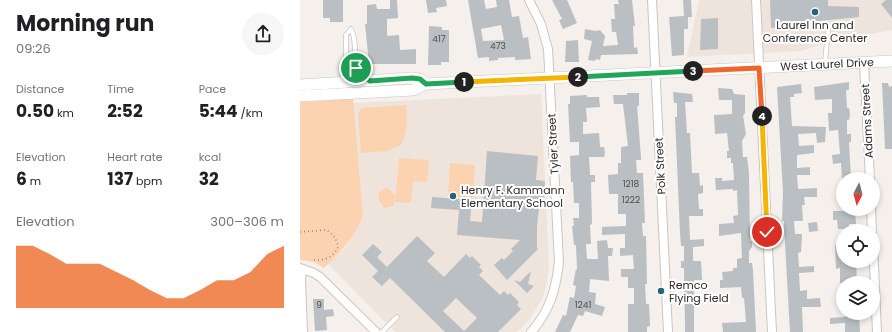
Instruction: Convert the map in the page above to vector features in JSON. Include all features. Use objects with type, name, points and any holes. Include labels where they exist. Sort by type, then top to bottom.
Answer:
[{"type":"main road","name":"West Laurel Drive","points":[[300,96],[413,90],[426,84],[892,61]]},
{"type":"main road","name":"West Laurel Drive","points":[[300,85],[412,78],[420,79],[426,84]]},
{"type":"street","name":"Tyler Street","points":[[529,0],[546,36],[551,79],[559,262],[557,284],[551,301],[545,313],[531,332]]},
{"type":"street","name":"Polk Street","points":[[652,0],[668,332]]},
{"type":"street","points":[[756,0],[772,332]]},
{"type":"street","name":"Adams Street","points":[[864,63],[870,172]]},
{"type":"street","points":[[874,268],[877,332]]},
{"type":"street","points":[[303,332],[301,269],[320,277],[376,332]]},
{"type":"lane","points":[[339,82],[346,70],[346,35],[351,29],[354,34],[356,68],[370,81]]},
{"type":"lane","points":[[825,65],[828,31]]},
{"type":"lane","points":[[758,39],[769,38]]},
{"type":"lane","points":[[382,332],[397,317]]},
{"type":"path","points":[[300,232],[326,230],[336,240],[338,247],[333,255],[325,260],[314,260]]},
{"type":"shaded area","points":[[699,0],[892,0],[892,30],[838,40],[801,51],[687,57]]},
{"type":"shaded area","name":"Henry F. Kammann Elementary School","points":[[541,94],[549,268],[546,287],[542,299],[530,319],[517,332],[395,332],[328,264],[346,247],[363,215],[353,103]]},
{"type":"shaded area","points":[[353,99],[363,215],[360,223],[347,244],[324,268],[314,262],[300,260],[300,102]]},
{"type":"shaded area","points":[[406,105],[406,130],[401,145],[388,151],[361,153],[358,113],[362,108]]},
{"type":"shaded area","points":[[399,158],[429,160],[427,182],[413,181],[411,203],[395,202]]},
{"type":"shaded area","points":[[450,163],[475,165],[473,198],[448,196]]},
{"type":"shaded area","points":[[387,187],[395,195],[394,206],[384,208],[379,200],[379,192]]},
{"type":"building","points":[[323,0],[343,0],[343,22],[330,22],[330,18],[323,18]]},
{"type":"building","points":[[390,0],[397,0],[398,18],[387,19],[387,36],[399,35],[400,50],[416,49],[416,64],[369,64],[365,24],[367,24],[367,5],[376,4],[377,9],[390,9]]},
{"type":"building","points":[[426,0],[446,0],[447,6],[436,8],[437,12],[428,13]]},
{"type":"building","points":[[468,0],[484,0],[486,9],[497,7],[496,0],[509,0],[512,17],[519,16],[523,38],[528,37],[531,59],[515,60],[515,57],[498,58],[498,60],[489,61],[489,57],[478,58]],"holes":[[[501,25],[504,40],[483,41],[481,29]]]},
{"type":"building","points":[[552,0],[567,0],[577,23],[563,29],[559,20],[562,19]]},
{"type":"building","points":[[618,0],[632,0],[635,26],[633,26],[634,48],[637,47],[638,54],[601,55],[600,60],[588,60],[592,41],[584,39],[585,29],[596,31],[600,30],[605,36],[603,46],[618,45],[616,32],[612,32],[611,19],[615,19],[614,4],[619,4]]},
{"type":"building","points":[[683,0],[691,0],[692,17],[688,17],[688,29],[684,29],[684,55],[672,56],[669,17],[684,16]]},
{"type":"building","name":"Laurel Inn and Conference Center","points":[[770,0],[828,0],[828,6],[859,7],[859,17],[819,21],[784,21],[784,27],[771,28]]},
{"type":"building","points":[[886,0],[892,0],[892,18],[881,4]]},
{"type":"building","points":[[718,18],[718,49],[700,50],[701,19]]},
{"type":"building","points":[[429,26],[442,27],[442,30],[449,30],[449,62],[441,62],[441,65],[428,65]]},
{"type":"building","points":[[578,40],[579,62],[565,62],[566,41]]},
{"type":"building","points":[[849,82],[849,90],[846,90],[847,108],[849,108],[850,114],[849,120],[847,120],[847,134],[851,134],[851,142],[849,142],[851,172],[842,172],[841,163],[833,164],[832,155],[840,154],[838,130],[829,131],[828,113],[832,113],[832,99],[815,100],[814,87]]},
{"type":"building","points":[[882,83],[888,83],[889,87],[892,86],[892,149],[885,149]]},
{"type":"building","points":[[801,84],[802,93],[794,94],[794,97],[790,97],[792,126],[826,127],[825,142],[817,143],[816,133],[798,134],[799,146],[814,145],[814,153],[797,155],[797,168],[810,167],[810,175],[797,175],[798,189],[817,188],[817,197],[804,197],[805,205],[802,205],[803,221],[794,221],[795,234],[802,234],[801,252],[798,253],[799,267],[814,266],[814,272],[799,273],[800,291],[807,290],[807,299],[820,298],[821,307],[802,307],[803,332],[790,332],[784,221],[782,221],[783,193],[777,87]]},
{"type":"building","points":[[718,88],[732,89],[734,94],[745,95],[745,113],[743,116],[746,134],[742,141],[743,157],[747,157],[749,173],[750,241],[752,241],[752,247],[749,251],[749,263],[752,263],[753,270],[756,332],[723,332],[722,323],[746,322],[744,298],[742,298],[741,287],[720,288],[720,280],[723,280],[722,272],[733,271],[733,268],[737,268],[737,259],[742,258],[741,233],[719,236],[719,224],[734,223],[733,216],[738,215],[737,190],[716,190],[715,178],[722,178],[722,181],[734,180],[733,163],[731,163],[731,158],[727,158],[727,151],[729,151],[727,133],[715,134],[714,115],[732,114],[732,100],[719,100]]},
{"type":"building","points":[[673,92],[692,94],[693,102],[685,102],[687,133],[690,133],[692,173],[699,173],[700,186],[703,185],[703,193],[698,194],[699,209],[703,209],[703,216],[689,216],[690,240],[704,239],[704,246],[693,247],[693,261],[701,261],[702,280],[694,280],[694,332],[685,332],[684,268],[681,268],[681,261],[684,261],[684,246],[681,246],[680,233],[675,117],[677,117],[677,103],[674,103]]},
{"type":"building","points":[[627,93],[639,93],[639,106],[637,106],[641,160],[636,160],[637,173],[643,173],[645,223],[642,223],[643,236],[646,236],[647,284],[645,284],[646,304],[649,304],[650,326],[647,327],[647,332],[628,332],[628,304],[634,304],[634,288],[628,288],[628,277],[621,277],[621,269],[634,269],[633,255],[620,256],[620,248],[625,248],[625,234],[602,235],[602,227],[626,226],[626,214],[618,214],[618,194],[609,194],[608,175],[618,174],[618,163],[621,163],[621,147],[628,146],[623,104],[614,104],[613,95],[627,95]]},
{"type":"building","points":[[587,95],[587,97],[599,97],[600,107],[586,108],[587,122],[583,122],[583,134],[599,133],[600,147],[604,147],[605,153],[604,157],[589,157],[590,175],[595,175],[595,182],[591,182],[591,244],[586,244],[587,259],[598,259],[597,241],[607,240],[608,248],[613,248],[612,256],[608,256],[609,281],[590,279],[589,292],[596,293],[595,304],[605,307],[602,316],[585,311],[583,316],[578,315],[570,332],[555,332],[563,315],[566,316],[570,297],[574,298],[576,286],[573,285],[576,269],[577,270],[576,245],[574,245],[572,226],[574,226],[573,218],[579,218],[579,203],[574,203],[573,182],[571,182],[570,156],[579,155],[579,142],[570,142],[568,104],[570,104],[570,96]]},
{"type":"building","points":[[487,151],[538,156],[536,180],[545,181],[544,197],[540,197],[537,227],[538,249],[507,280],[494,265],[502,258],[504,260],[513,251],[511,249],[520,240],[457,235],[459,210],[431,208],[432,197],[472,200],[470,221],[482,222]]},
{"type":"building","points":[[833,211],[836,211],[836,216],[855,216],[856,224],[837,224],[837,220],[833,220]]},
{"type":"building","points":[[817,222],[818,231],[809,232],[808,223]]},
{"type":"building","points":[[417,236],[435,253],[427,261],[444,277],[466,254],[470,258],[472,256],[481,265],[479,267],[483,271],[479,275],[500,295],[504,291],[508,295],[510,293],[519,302],[517,305],[521,309],[498,332],[445,332],[390,278],[382,286],[372,277],[378,271],[362,255],[373,244],[382,252],[377,257],[387,267]],"holes":[[[456,298],[477,318],[464,331],[443,311]]]},
{"type":"building","points":[[835,245],[836,268],[840,268],[836,269]]},
{"type":"building","points":[[840,268],[856,268],[857,276],[840,276]]},
{"type":"building","points":[[531,271],[528,284],[534,286],[527,293],[514,280],[520,282]]},
{"type":"building","points":[[313,299],[324,299],[324,310],[333,309],[334,316],[326,317],[327,330],[315,331]]},
{"type":"building","points":[[830,318],[836,318],[836,320],[859,320],[860,332],[845,332],[845,323],[830,324]]},
{"type":"place","name":"Laurel Inn and Conference Center","points":[[815,12]]},
{"type":"place","name":"Henry F. Kammann Elementary School","points":[[453,196]]},
{"type":"place","name":"Remco Flying Field","points":[[661,291]]},
{"type":"route","points":[[356,68],[358,72],[370,81],[412,78],[420,79],[426,84],[759,68],[767,232]]}]
